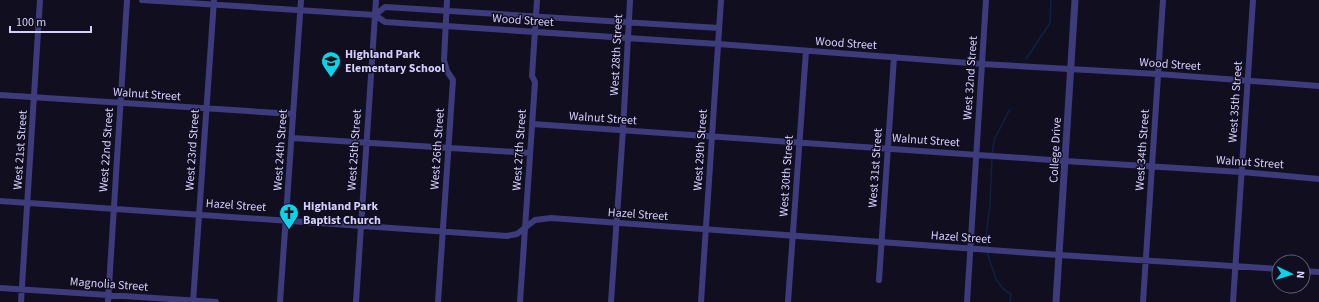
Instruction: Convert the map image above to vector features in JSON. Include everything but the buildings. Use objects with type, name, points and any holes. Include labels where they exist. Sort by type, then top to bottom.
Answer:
[{"type":"street","name":"West 21st Street","points":[[21,302],[40,0]]},
{"type":"street","name":"West 22nd Street","points":[[108,302],[127,0]]},
{"type":"street","name":"Wood Street","points":[[142,0],[214,3],[300,11],[375,15],[385,22],[1319,86]]},
{"type":"street","name":"West 24th Street","points":[[280,302],[301,0]]},
{"type":"street","name":"West 25th Street","points":[[356,302],[376,0]]},
{"type":"street","name":"West 26th Street","points":[[438,302],[453,80],[447,71],[444,60],[447,0]]},
{"type":"street","name":"West 27th Street","points":[[520,302],[535,82],[532,76],[537,0]]},
{"type":"street","name":"West 28th Street","points":[[612,302],[624,130],[630,0]]},
{"type":"street","name":"West 29th Street","points":[[700,302],[721,0]]},
{"type":"street","name":"West 32nd Street","points":[[967,302],[986,0]]},
{"type":"street","name":"College Drive","points":[[1056,302],[1075,0]]},
{"type":"street","name":"West 34th Street","points":[[1143,302],[1163,0]]},
{"type":"street","name":"West 35th Street","points":[[1233,302],[1253,0]]},
{"type":"street","name":"West 23rd Street","points":[[193,301],[214,3]]},
{"type":"street","name":"Wood Street","points":[[375,15],[385,7],[719,28]]},
{"type":"street","name":"West 30th Street","points":[[788,302],[806,51]]},
{"type":"street","name":"West 31st Street","points":[[879,280],[894,57]]},
{"type":"street","name":"Walnut Street","points":[[0,95],[293,114]]},
{"type":"street","name":"Walnut Street","points":[[532,124],[1241,172],[1319,179]]},
{"type":"street","points":[[292,138],[530,153]]},
{"type":"street","name":"Hazel Street","points":[[0,200],[507,236],[517,234],[535,220],[552,218],[1059,255],[1271,268]]},
{"type":"street","name":"Magnolia Street","points":[[0,288],[216,302]]},
{"type":"waterway","points":[[1026,59],[1050,23],[1051,0]]},
{"type":"waterway","points":[[992,155],[994,140],[1010,109]]},
{"type":"waterway","points":[[987,248],[986,237],[990,205],[992,159]]},
{"type":"waterway","points":[[987,252],[996,279],[1003,289],[1011,294],[1010,302]]},
{"type":"place","name":"Highland Park Elementary School","points":[[331,78]]},
{"type":"place","name":"Highland Park Baptist Church","points":[[289,230]]}]
